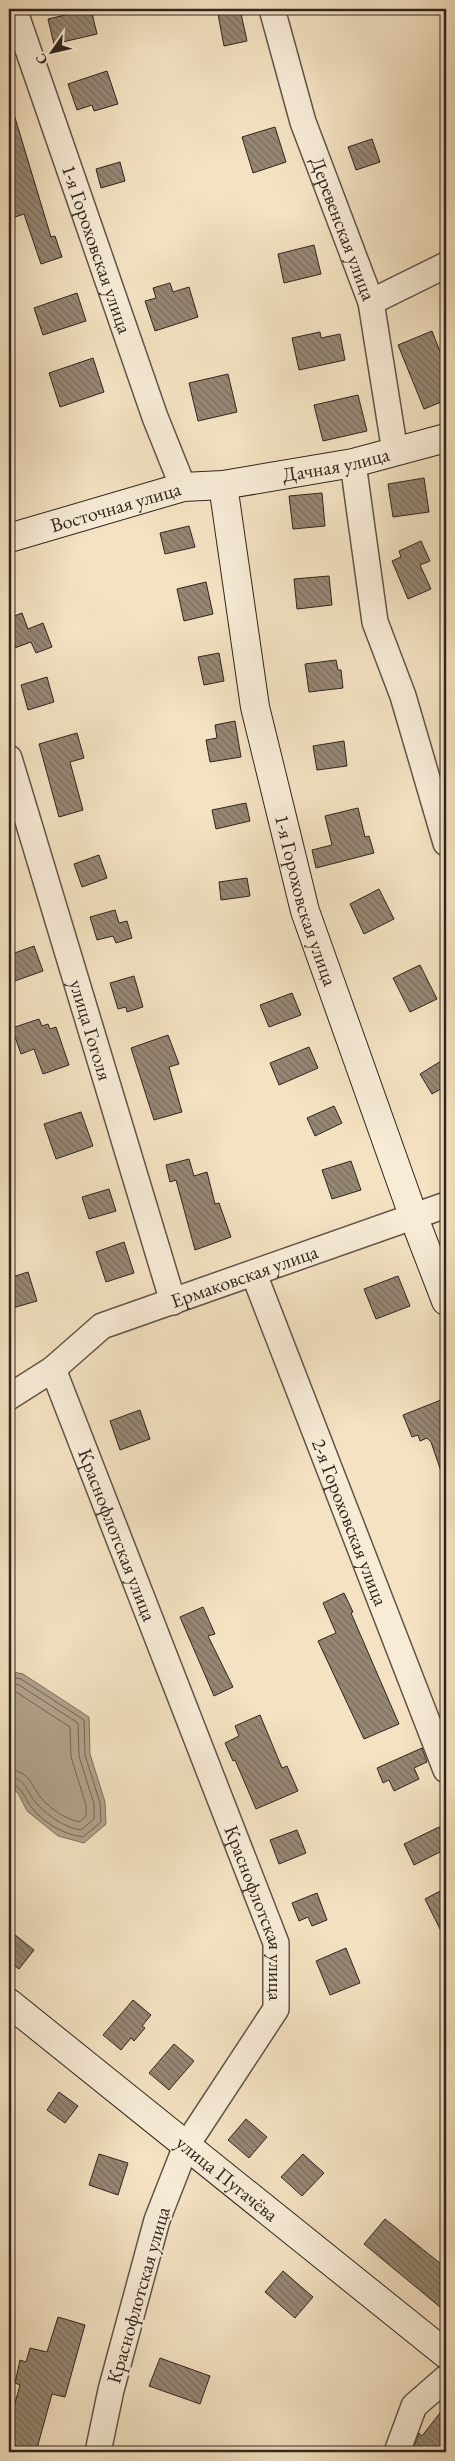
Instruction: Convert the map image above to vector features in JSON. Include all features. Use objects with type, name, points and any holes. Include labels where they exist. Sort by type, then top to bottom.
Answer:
[{"type":"street","name":"1-я Гороховская улица","points":[[14,9],[154,417],[183,487]]},
{"type":"street","name":"Деревенская улица","points":[[272,9],[303,122],[371,302],[395,452]]},
{"type":"street","points":[[371,302],[446,265]]},
{"type":"street","name":"Дачная улица","points":[[223,485],[353,463],[446,438]]},
{"type":"street","points":[[353,463],[375,622],[403,696],[446,843]]},
{"type":"street","name":"1-я Гороховская улица","points":[[223,485],[255,706],[305,911],[414,1218],[446,1301]]},
{"type":"street","name":"Восточная улица","points":[[9,538],[183,487],[223,485]]},
{"type":"street","name":"улица Гоголя","points":[[9,758],[173,1302]]},
{"type":"street","name":"Ермаковская улица","points":[[9,1397],[53,1369],[102,1326],[446,1206]]},
{"type":"street","name":"2-я Гороховская улица","points":[[254,1274],[446,1770]]},
{"type":"street","name":"Краснофлотская улица","points":[[53,1369],[276,1943],[276,2009],[186,2146],[157,2220],[111,2390],[98,2452]]},
{"type":"street","name":"улица Пугачёва","points":[[9,2003],[446,2354]]},
{"type":"street","points":[[397,2452],[414,2406],[446,2378]]},
{"type":"water","points":[[9,1671],[23,1674],[89,1717],[90,1754],[105,1802],[106,1824],[84,1843],[58,1836],[27,1811],[18,1793],[9,1787]]},
{"type":"building","points":[[91,9],[97,34],[54,44],[48,19]]},
{"type":"building","points":[[217,9],[240,9],[247,41],[224,46]]},
{"type":"building","points":[[107,71],[118,104],[94,111],[92,105],[77,110],[68,84]]},
{"type":"building","points":[[9,111],[13,111],[51,237],[55,236],[62,257],[41,264],[24,214],[9,219]]},
{"type":"building","points":[[275,127],[286,162],[253,173],[242,137]]},
{"type":"building","points":[[372,139],[380,162],[356,170],[348,147]]},
{"type":"building","points":[[120,162],[125,181],[101,188],[96,169]]},
{"type":"building","points":[[314,245],[321,274],[284,283],[278,254]]},
{"type":"building","points":[[170,283],[173,292],[189,287],[198,317],[155,331],[145,301],[156,298],[153,288]]},
{"type":"building","points":[[77,293],[86,321],[43,335],[34,308]]},
{"type":"building","points":[[432,331],[441,354],[446,352],[446,400],[424,409],[398,345]]},
{"type":"building","points":[[320,332],[321,338],[340,334],[345,360],[299,370],[292,338]]},
{"type":"building","points":[[93,358],[104,392],[60,407],[49,373]]},
{"type":"building","points":[[228,374],[237,412],[198,421],[189,383]]},
{"type":"building","points":[[358,395],[367,431],[323,441],[314,405]]},
{"type":"building","points":[[424,478],[429,512],[393,517],[388,484]]},
{"type":"building","points":[[322,493],[325,526],[293,529],[289,496]]},
{"type":"building","points":[[189,526],[195,547],[165,554],[160,533]]},
{"type":"building","points":[[421,541],[430,561],[420,565],[431,589],[408,599],[392,561],[401,557],[399,551]]},
{"type":"building","points":[[329,576],[332,605],[297,609],[294,579]]},
{"type":"building","points":[[206,582],[213,614],[184,621],[177,589]]},
{"type":"building","points":[[22,613],[28,629],[43,623],[52,647],[36,653],[31,642],[9,650],[9,618]]},
{"type":"building","points":[[219,653],[224,681],[204,685],[198,657]]},
{"type":"building","points":[[336,660],[338,670],[341,670],[343,688],[309,692],[305,664]]},
{"type":"building","points":[[47,677],[54,702],[28,710],[21,685]]},
{"type":"building","points":[[235,721],[241,757],[210,762],[206,740],[217,738],[215,725]]},
{"type":"building","points":[[77,733],[84,758],[70,762],[83,810],[59,817],[39,744]]},
{"type":"building","points":[[344,741],[347,766],[317,770],[313,746]]},
{"type":"building","points":[[246,803],[250,821],[216,829],[212,810]]},
{"type":"building","points":[[358,808],[365,837],[369,836],[374,853],[316,868],[312,850],[332,845],[325,816]]},
{"type":"building","points":[[99,855],[107,878],[82,887],[74,864]]},
{"type":"building","points":[[247,878],[250,896],[221,900],[219,882]]},
{"type":"building","points":[[379,889],[394,919],[364,934],[350,904]]},
{"type":"building","points":[[115,910],[119,923],[127,921],[132,938],[116,943],[113,936],[97,940],[90,917]]},
{"type":"building","points":[[34,946],[43,971],[9,983],[9,955]]},
{"type":"building","points":[[420,965],[437,999],[410,1012],[393,978]]},
{"type":"building","points":[[134,976],[143,1007],[127,1012],[126,1007],[118,1009],[110,983]]},
{"type":"building","points":[[292,993],[301,1015],[269,1027],[260,1005]]},
{"type":"building","points":[[39,1019],[42,1026],[48,1024],[50,1029],[56,1027],[69,1065],[43,1074],[34,1049],[21,1054],[12,1028]]},
{"type":"building","points":[[168,1035],[179,1064],[169,1067],[182,1112],[154,1120],[131,1048]]},
{"type":"building","points":[[309,1047],[318,1068],[279,1085],[270,1063]]},
{"type":"building","points":[[446,1058],[446,1086],[432,1094],[420,1074]]},
{"type":"building","points":[[334,1106],[342,1123],[315,1136],[307,1118]]},
{"type":"building","points":[[81,1112],[93,1146],[56,1159],[44,1124]]},
{"type":"building","points":[[189,1159],[194,1176],[207,1172],[215,1204],[219,1203],[231,1237],[195,1250],[176,1180],[170,1182],[166,1165]]},
{"type":"building","points":[[351,1161],[361,1190],[332,1199],[322,1170]]},
{"type":"building","points":[[109,1189],[116,1211],[89,1219],[82,1197]]},
{"type":"building","points":[[124,1242],[134,1273],[106,1282],[96,1252]]},
{"type":"building","points":[[28,1272],[37,1301],[9,1309],[9,1278]]},
{"type":"building","points":[[398,1276],[410,1306],[376,1319],[364,1289]]},
{"type":"building","points":[[446,1398],[446,1479],[444,1480],[431,1442],[427,1438],[420,1441],[418,1435],[412,1437],[403,1415]]},
{"type":"building","points":[[140,1410],[150,1439],[120,1450],[110,1421]]},
{"type":"building","points":[[344,1593],[399,1724],[364,1739],[318,1641],[336,1633],[323,1603]]},
{"type":"building","points":[[203,1607],[215,1634],[208,1636],[233,1687],[214,1696],[180,1617]]},
{"type":"building","points":[[260,1715],[282,1768],[287,1766],[298,1791],[256,1809],[235,1760],[233,1761],[225,1743],[239,1736],[235,1726]]},
{"type":"building","points":[[422,1748],[427,1762],[414,1768],[419,1779],[394,1791],[389,1780],[383,1783],[377,1768]]},
{"type":"building","points":[[439,1827],[446,1842],[446,1849],[414,1865],[404,1844]]},
{"type":"building","points":[[297,1830],[306,1853],[279,1864],[270,1840]]},
{"type":"building","points":[[446,1888],[446,1941],[425,1899]]},
{"type":"building","points":[[317,1893],[327,1920],[312,1926],[308,1917],[299,1921],[292,1903]]},
{"type":"building","points":[[9,1930],[34,1950],[19,1969],[9,1961]]},
{"type":"building","points":[[346,1948],[360,1983],[330,1995],[316,1961]]},
{"type":"building","points":[[133,2000],[151,2015],[142,2026],[145,2028],[134,2041],[131,2038],[121,2050],[103,2035]]},
{"type":"building","points":[[174,2044],[194,2061],[169,2090],[149,2073]]},
{"type":"building","points":[[59,2092],[78,2106],[65,2123],[47,2110]]},
{"type":"building","points":[[246,2119],[267,2137],[249,2158],[228,2140]]},
{"type":"building","points":[[99,2154],[128,2163],[118,2195],[89,2185]]},
{"type":"building","points":[[303,2154],[324,2173],[302,2196],[281,2177]]},
{"type":"building","points":[[385,2219],[446,2268],[446,2312],[364,2244]]},
{"type":"building","points":[[283,2271],[313,2297],[295,2318],[265,2292]]},
{"type":"building","points":[[58,2317],[85,2325],[65,2397],[52,2394],[36,2452],[29,2452],[9,2445],[9,2424],[20,2385],[15,2383],[20,2360],[26,2362],[30,2348],[47,2352]]},
{"type":"building","points":[[160,2358],[210,2376],[200,2404],[149,2386]]},
{"type":"building","points":[[446,2405],[446,2452],[412,2452],[419,2433],[422,2436]]}]
